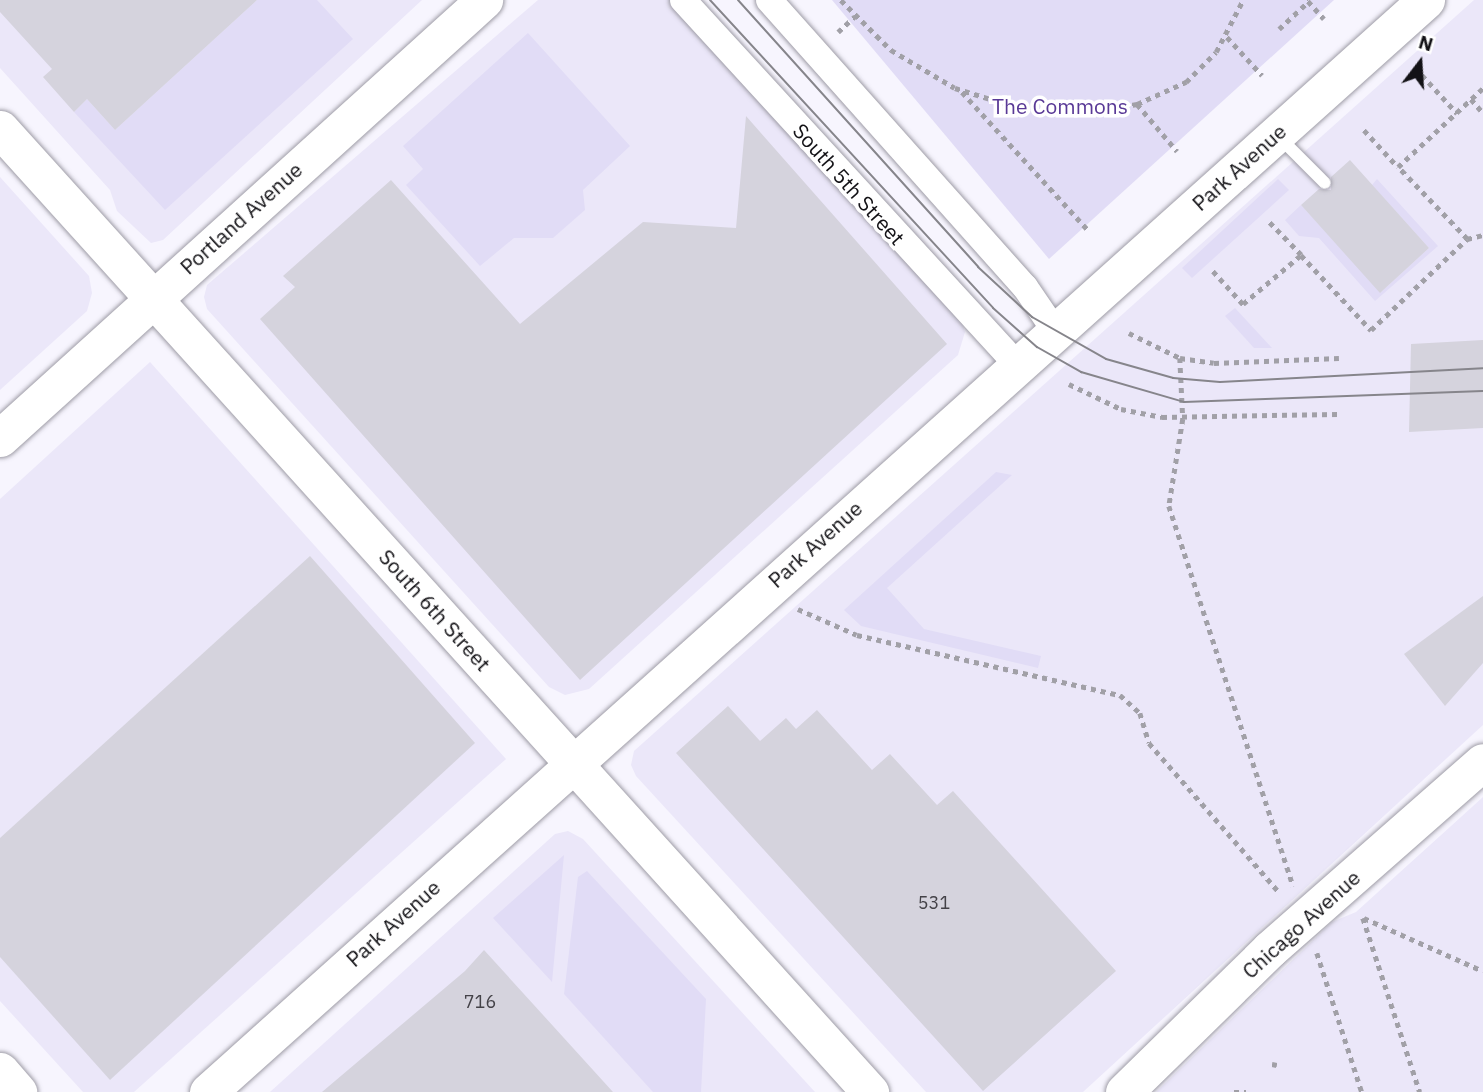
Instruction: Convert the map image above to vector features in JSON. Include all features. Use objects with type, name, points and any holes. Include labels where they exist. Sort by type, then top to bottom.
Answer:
[{"type":"street","name":"Portland Avenue","points":[[0,438],[484,0]]},
{"type":"street","name":"South 5th Street","points":[[683,0],[1018,365]]},
{"type":"street","points":[[769,0],[1025,287],[1055,331]]},
{"type":"street","name":"Park Avenue","points":[[215,1090],[570,762],[1426,0]]},
{"type":"street","name":"South 6th Street","points":[[0,129],[870,1092]]},
{"type":"street","name":"Chicago Avenue","points":[[1124,1092],[1304,921],[1483,762]]},
{"type":"street","points":[[0,1071],[19,1092]]},
{"type":"lane","points":[[1276,134],[1325,183]]},
{"type":"path","points":[[841,0],[891,50],[960,90],[1049,112],[1137,104],[1186,82],[1227,37],[1243,0]]},
{"type":"path","points":[[1279,29],[1308,1],[1324,19]]},
{"type":"path","points":[[837,33],[855,16]]},
{"type":"path","points":[[1227,37],[1262,75]]},
{"type":"path","points":[[1422,75],[1457,113]]},
{"type":"path","points":[[1398,167],[1483,88]]},
{"type":"path","points":[[960,90],[1089,231]]},
{"type":"path","points":[[1471,99],[1483,113]]},
{"type":"path","points":[[1137,104],[1177,151]]},
{"type":"path","points":[[1364,130],[1466,239]]},
{"type":"path","points":[[1267,220],[1371,330],[1466,239],[1483,234]]},
{"type":"path","points":[[1213,271],[1243,304],[1300,255]]},
{"type":"path","points":[[1129,332],[1180,358],[1214,363],[1339,358]]},
{"type":"path","points":[[1180,358],[1183,419],[1169,506],[1362,1092]]},
{"type":"path","points":[[1069,384],[1121,408],[1183,419],[1338,414]]},
{"type":"path","points":[[762,592],[857,635],[1120,695],[1134,703],[1149,743],[1304,921]]},
{"type":"path","points":[[1420,1092],[1363,918],[1483,971]]},
{"type":"path","points":[[1234,1092],[1246,1092]]},
{"type":"shaded area","points":[[0,0],[422,0],[163,240],[151,243],[117,211],[110,190],[0,68]]},
{"type":"shaded area","points":[[538,0],[670,0],[957,308],[965,332],[958,355],[589,689],[565,695],[549,687],[207,309],[204,297],[207,285]]},
{"type":"shaded area","points":[[1474,0],[1483,0],[1483,725],[1083,1092],[926,1092],[636,776],[631,765],[634,751]]},
{"type":"shaded area","points":[[0,177],[89,276],[92,293],[87,311],[0,390]]},
{"type":"shaded area","points":[[150,362],[506,759],[134,1092],[83,1092],[0,1001],[0,499]]},
{"type":"shaded area","points":[[1483,797],[1483,1092],[1156,1092],[1332,922],[1356,912]]},
{"type":"shaded area","points":[[568,831],[583,839],[815,1092],[270,1092],[555,834]]},
{"type":"green space","points":[[257,0],[317,0],[353,39],[165,210],[74,112],[87,99],[115,130]]},
{"type":"green space","name":"The Commons","points":[[832,0],[1334,0],[1049,259]]},
{"type":"green space","points":[[528,33],[630,146],[583,190],[585,210],[553,238],[514,238],[480,266],[406,185],[423,169],[403,146]]},
{"type":"green space","points":[[1278,179],[1289,190],[1192,278],[1182,268]]},
{"type":"green space","points":[[1377,179],[1438,246],[1375,301],[1319,238],[1299,236],[1285,220],[1301,205],[1381,292],[1429,248],[1372,185]]},
{"type":"green space","points":[[1235,308],[1272,348],[1254,348],[1225,316]]},
{"type":"green space","points":[[996,472],[1012,475],[887,588],[924,629],[1041,656],[1038,668],[861,626],[844,610]]},
{"type":"green space","points":[[564,855],[552,982],[493,918]]},
{"type":"green space","points":[[587,871],[706,999],[701,1092],[653,1092],[564,994],[578,877]]},
{"type":"building","points":[[0,0],[257,0],[115,130],[87,99],[74,112],[43,77],[52,69],[0,12]]},
{"type":"building","points":[[746,116],[947,344],[580,680],[260,319],[295,287],[283,276],[391,180],[520,324],[643,222],[736,228]]},
{"type":"building","points":[[1350,160],[1429,248],[1380,293],[1301,205],[1319,189],[1331,190],[1331,177]]},
{"type":"building","points":[[1483,340],[1483,428],[1409,432],[1411,344]]},
{"type":"building","points":[[310,556],[475,743],[110,1080],[0,957],[0,838]]},
{"type":"building","points":[[1483,596],[1483,663],[1445,706],[1404,654]]},
{"type":"building","points":[[728,706],[760,741],[786,718],[796,729],[817,710],[872,770],[890,754],[937,805],[953,791],[1116,971],[983,1091],[676,753]]},
{"type":"building","points":[[484,950],[613,1092],[322,1092],[465,971]]},
{"type":"tram line","points":[[710,0],[993,308],[1037,347],[1081,372],[1184,402],[1483,391]]},
{"type":"tram line","points":[[738,0],[978,267],[1032,317],[1106,359],[1173,378],[1220,382],[1483,368]]}]
